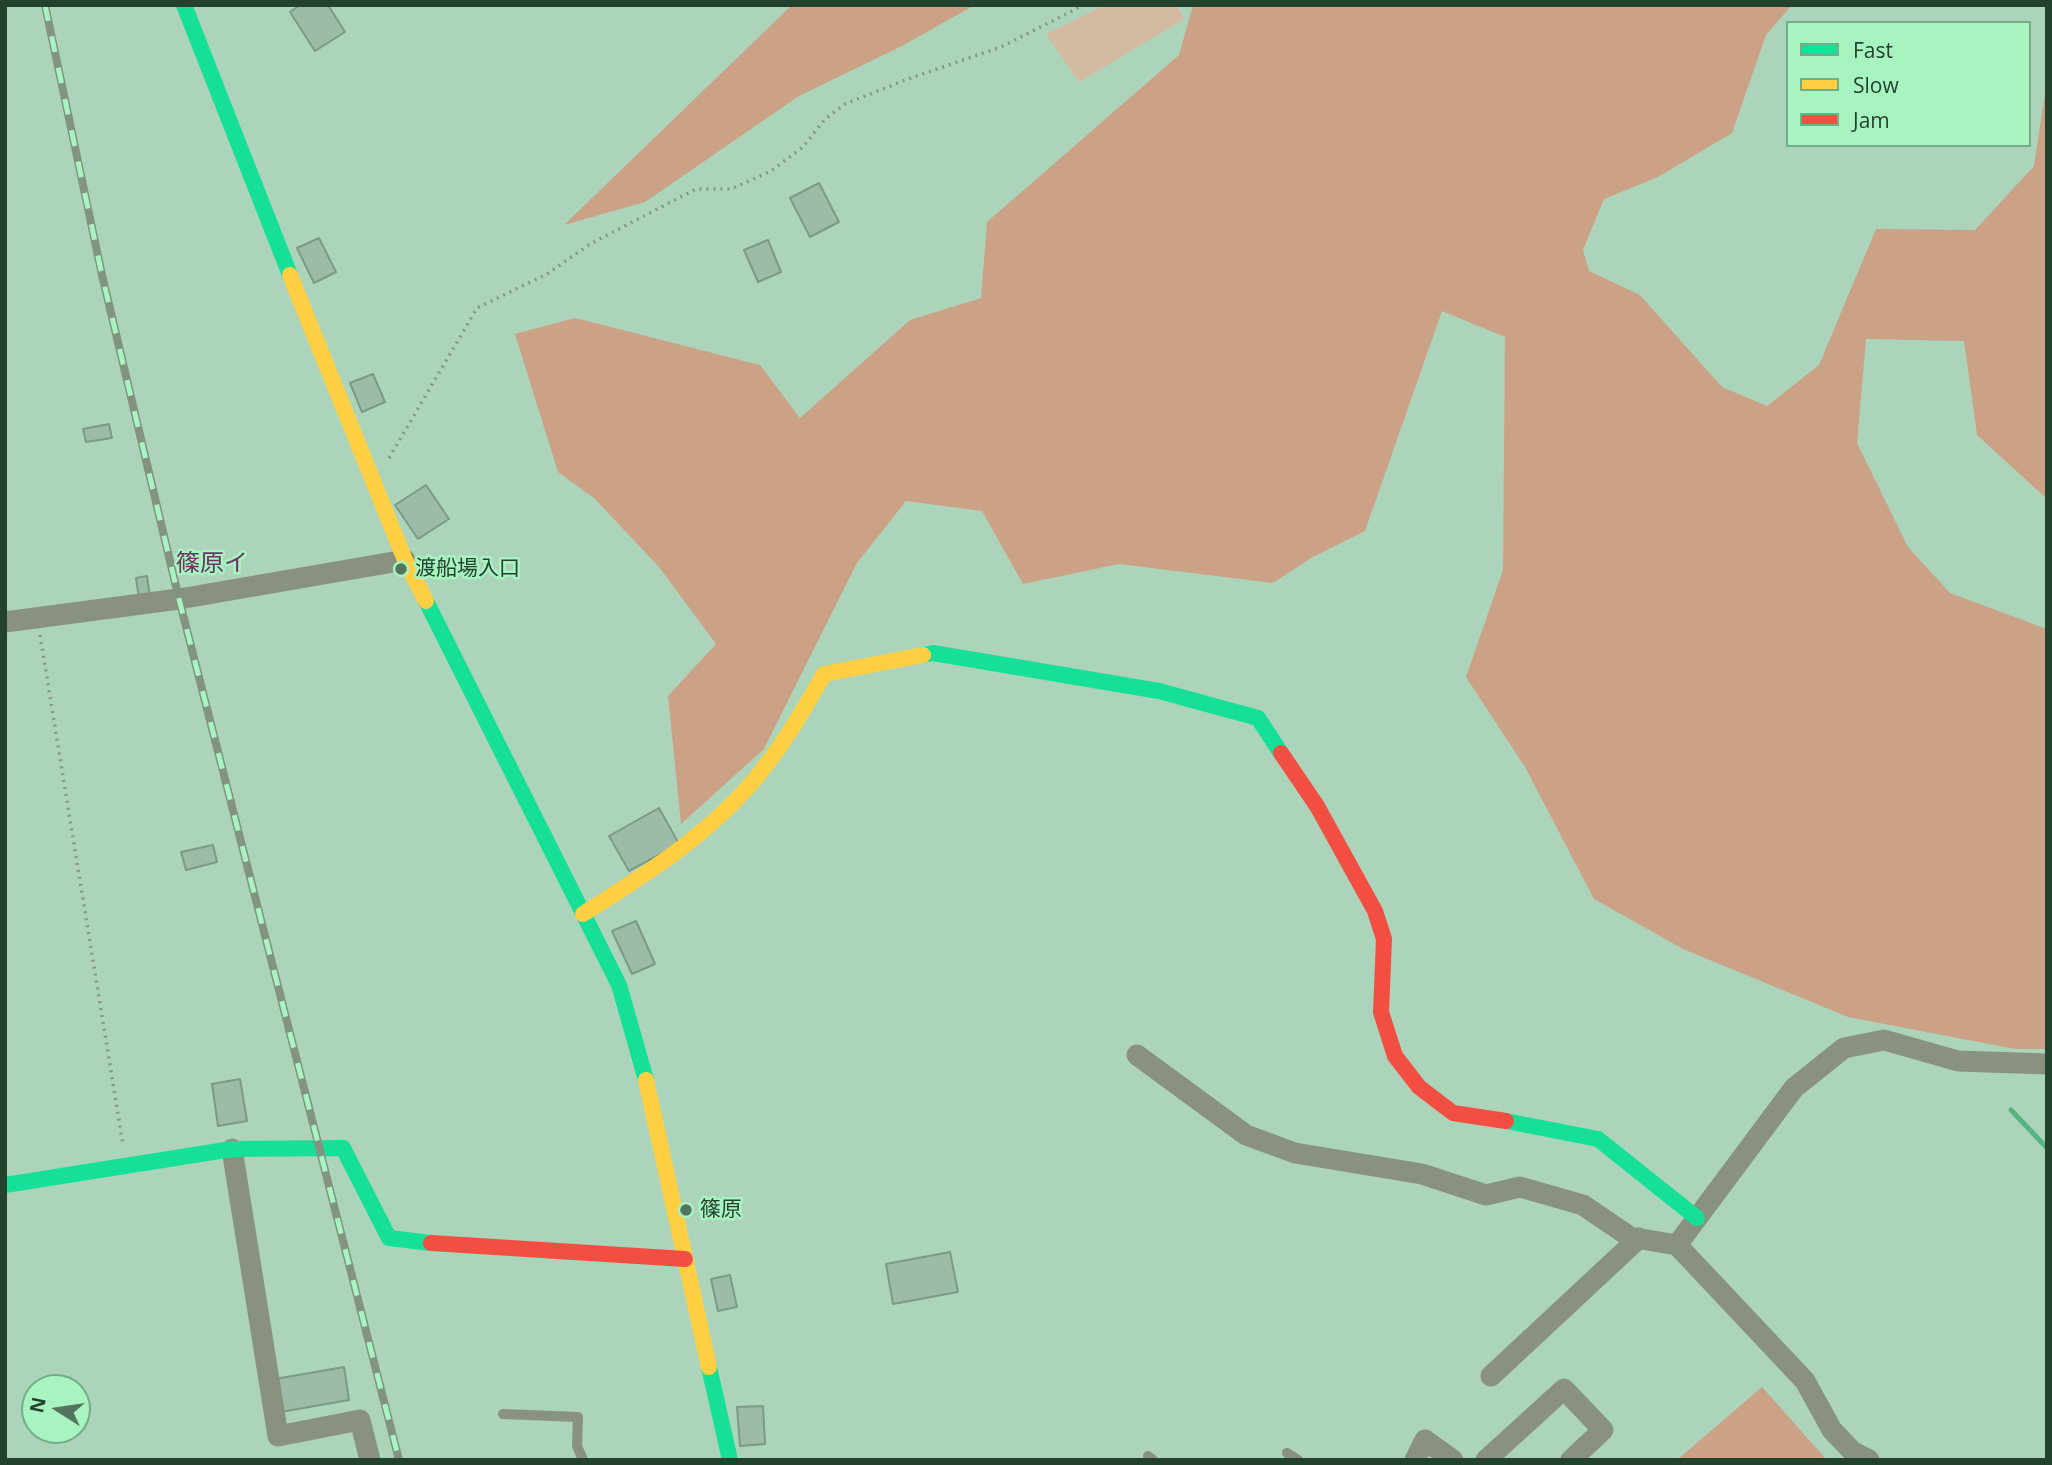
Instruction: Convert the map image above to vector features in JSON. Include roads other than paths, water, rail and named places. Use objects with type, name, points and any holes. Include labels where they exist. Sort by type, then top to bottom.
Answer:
[{"type":"street","points":[[184,5],[405,560],[620,985],[647,1084],[730,1460]]},
{"type":"street","points":[[5,622],[179,599],[405,560]]},
{"type":"street","points":[[583,915],[681,849],[739,797],[803,712],[824,674],[933,653],[1160,691],[1258,718],[1317,806],[1375,911],[1384,939],[1381,1012],[1395,1056],[1419,1087],[1453,1113],[1538,1126],[1598,1139],[1697,1218]]},
{"type":"street","points":[[1677,1245],[1794,1088],[1844,1048],[1884,1040],[1958,1061],[2047,1064]]},
{"type":"street","points":[[1137,1055],[1247,1135],[1294,1153],[1422,1174],[1486,1195],[1520,1187],[1583,1205],[1630,1237],[1677,1245],[1805,1381],[1832,1430],[1853,1452],[1869,1460]]},
{"type":"street","points":[[5,1185],[232,1149],[343,1148],[389,1238],[685,1259]]},
{"type":"street","points":[[232,1149],[278,1436],[360,1420],[370,1460]]},
{"type":"street","points":[[1490,1376],[1639,1238]]},
{"type":"street","points":[[1486,1460],[1564,1389],[1604,1430],[1571,1460]]},
{"type":"street","points":[[1415,1460],[1425,1440],[1452,1460]]},
{"type":"lane","points":[[503,1414],[578,1417],[577,1446],[583,1460]]},
{"type":"lane","points":[[1287,1453],[1298,1460]]},
{"type":"waterway","points":[[2011,1110],[2047,1148]]},
{"type":"railway","points":[[45,5],[102,275],[179,599],[399,1460]]},
{"type":"place","name":"渡船場入口","points":[[401,569]]},
{"type":"place","name":"篠原","points":[[686,1210]]},
{"type":"district","name":"篠原イ","points":[[212,564]]}]
